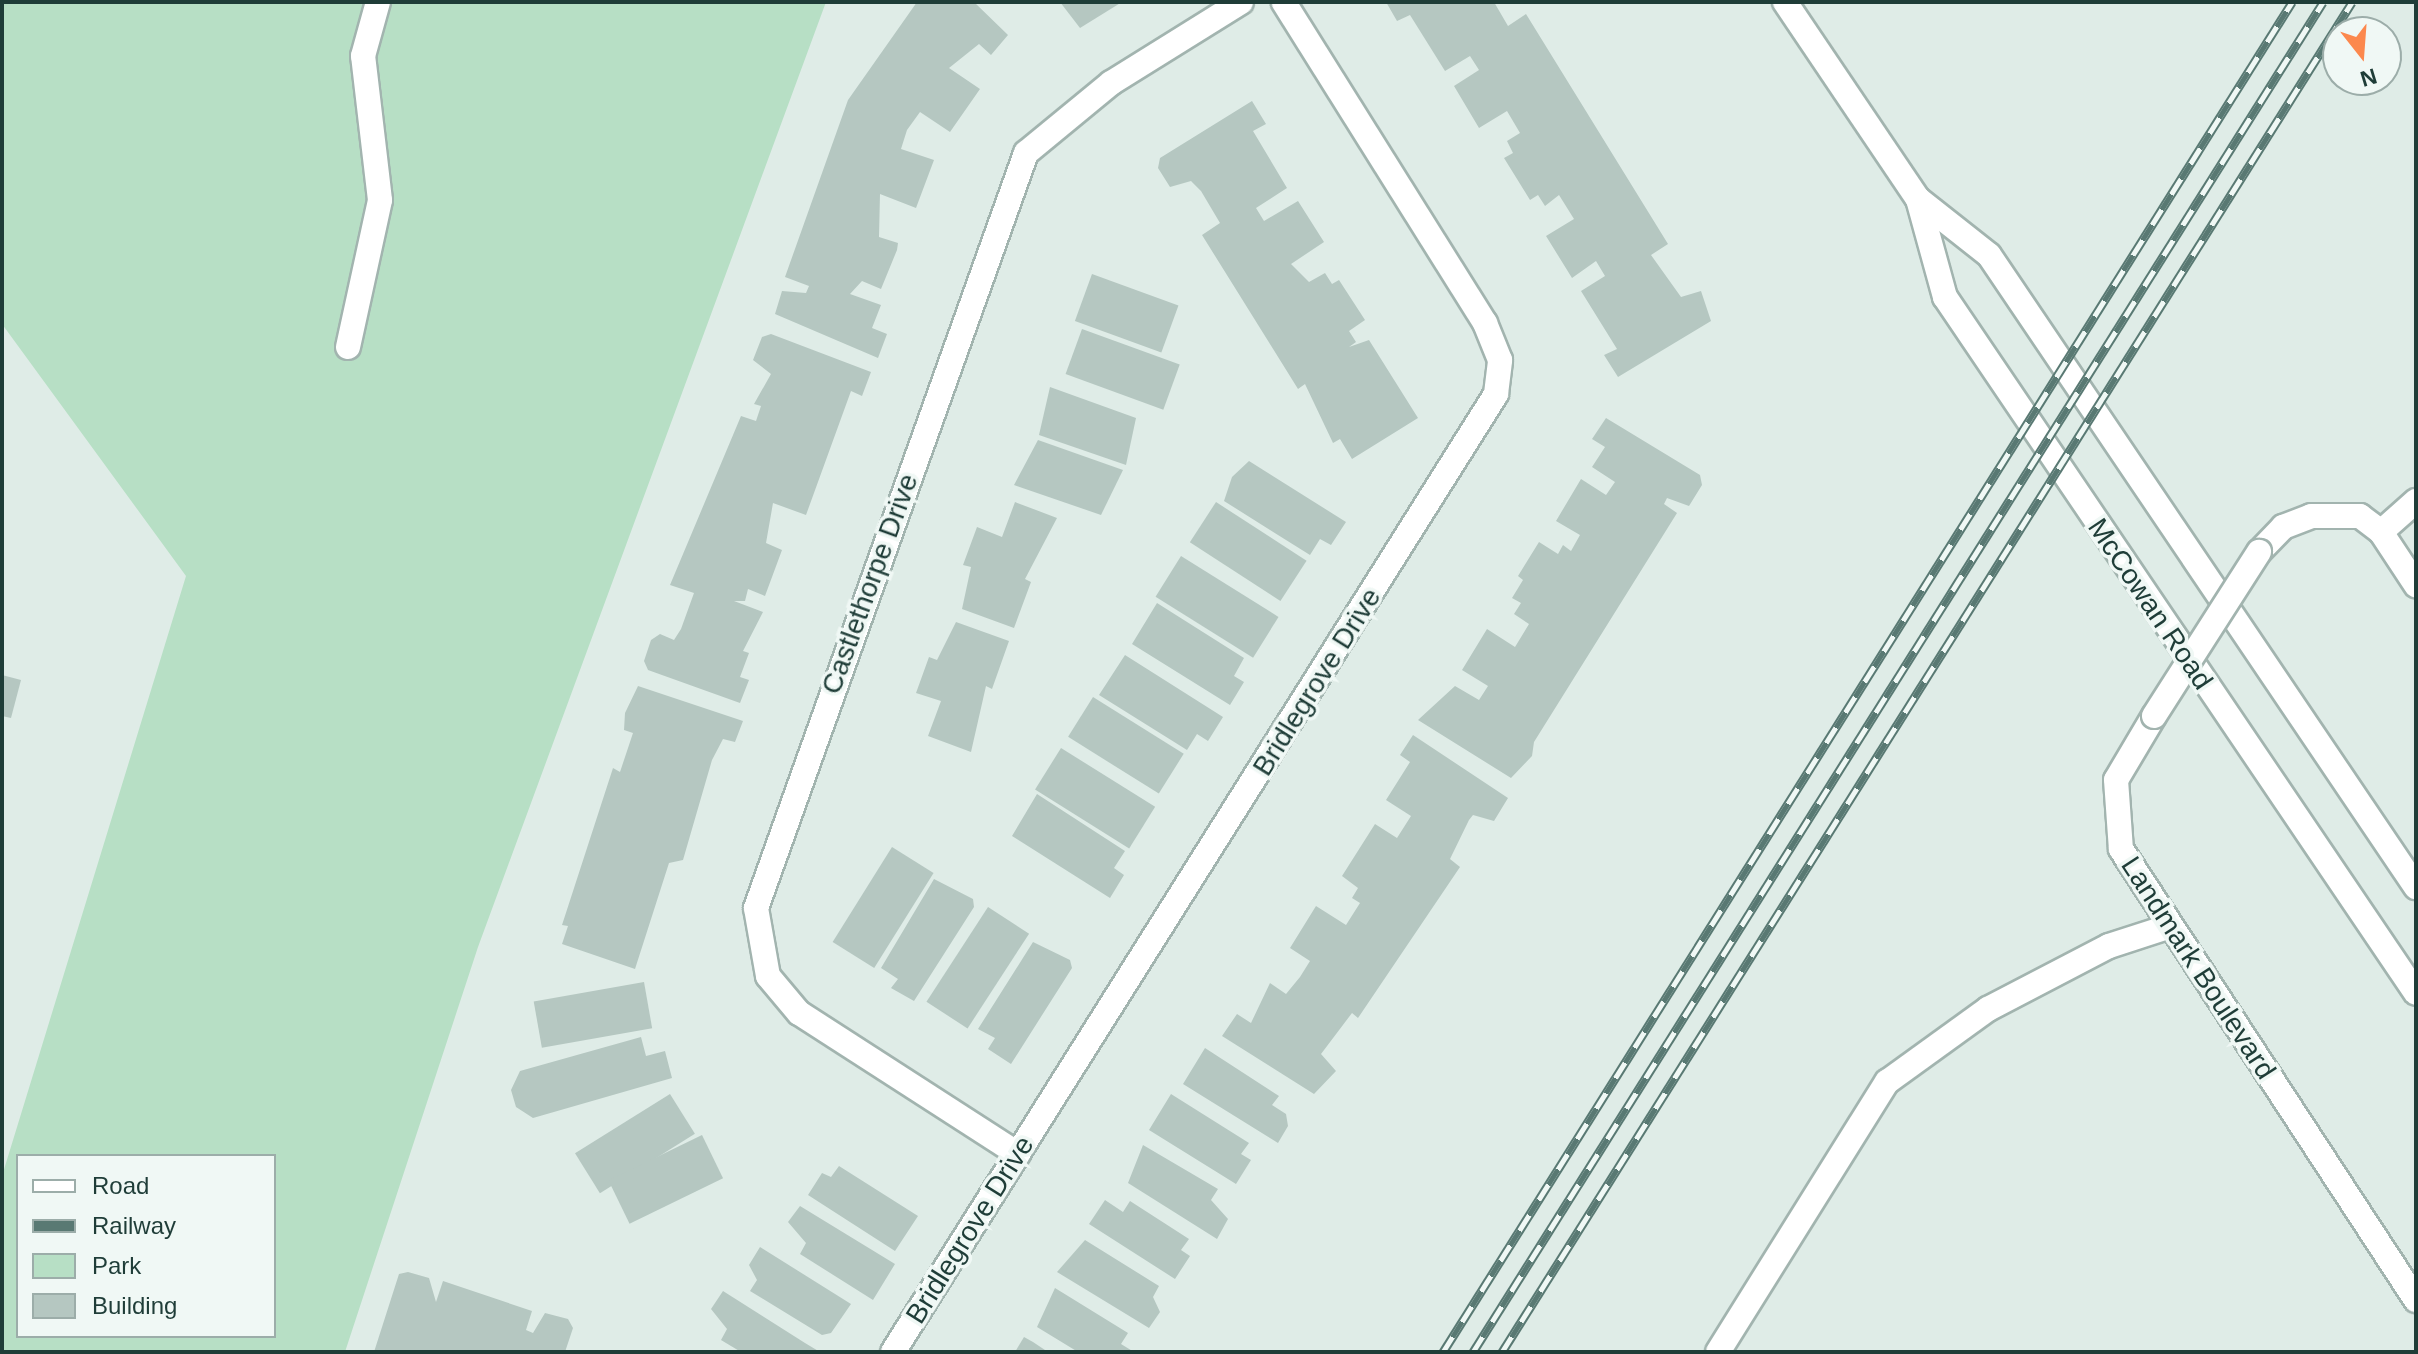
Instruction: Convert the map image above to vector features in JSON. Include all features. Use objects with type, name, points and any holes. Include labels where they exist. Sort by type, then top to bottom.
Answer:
[{"type":"street","points":[[348,347],[380,200],[363,56],[378,2]]},
{"type":"street","name":"Castlethorpe Drive","points":[[1018,1154],[799,1013],[768,976],[756,908],[1026,153],[1111,83],[1241,2]]},
{"type":"street","name":"Bridlegrove Drive","points":[[893,1352],[1496,394],[1500,360],[1485,323],[1284,2]]},
{"type":"street","name":"McCowan Road","points":[[1785,2],[1918,199],[1989,255],[2416,887]]},
{"type":"street","name":"McCowan Road","points":[[1918,199],[1945,297],[2416,993]]},
{"type":"street","points":[[2416,501],[2381,532],[2416,585]]},
{"type":"street","name":"Landmark Boulevard","points":[[2381,532],[2360,516],[2311,516],[2283,527],[2259,552],[2116,780],[2114,818],[2136,881],[2416,1300]]},
{"type":"street","points":[[1718,1352],[1887,1082],[1988,1009],[2109,946],[2168,927]]},
{"type":"green space","points":[[2,2],[826,2],[478,947],[345,1352],[2,1352],[2,1176],[186,576],[2,324]]},
{"type":"building","points":[[917,2],[974,2],[1008,35],[991,55],[979,44],[949,68],[980,89],[950,132],[920,112],[907,130],[901,149],[934,160],[916,208],[880,194],[879,237],[898,243],[897,250],[881,289],[862,281],[850,294],[881,305],[872,328],[887,334],[878,358],[775,314],[782,291],[806,293],[809,286],[785,277],[848,100]]},
{"type":"building","points":[[1060,2],[1122,2],[1080,28]]},
{"type":"building","points":[[1386,2],[1494,2],[1508,26],[1526,14],[1668,244],[1651,255],[1681,297],[1701,291],[1711,321],[1618,377],[1604,355],[1617,349],[1581,291],[1605,276],[1596,261],[1572,278],[1546,236],[1574,219],[1559,195],[1545,206],[1538,195],[1530,200],[1504,158],[1513,153],[1507,141],[1520,133],[1507,111],[1479,128],[1454,86],[1479,70],[1470,56],[1445,71],[1410,15],[1397,21]]},
{"type":"building","points":[[1252,101],[1266,124],[1253,131],[1287,188],[1256,208],[1264,221],[1298,201],[1324,242],[1291,264],[1309,282],[1325,273],[1332,284],[1339,280],[1365,320],[1349,331],[1356,342],[1349,347],[1369,340],[1418,418],[1352,459],[1340,439],[1333,443],[1305,384],[1298,389],[1202,235],[1220,223],[1201,191],[1191,181],[1170,187],[1158,168],[1160,158]]},
{"type":"building","points":[[1092,274],[1178,305],[1161,352],[1075,321]]},
{"type":"building","points":[[1082,329],[1180,365],[1163,410],[1066,374]]},
{"type":"building","points":[[771,334],[871,372],[862,396],[851,391],[806,515],[773,503],[766,543],[782,550],[765,596],[748,589],[745,601],[734,601],[763,612],[743,651],[749,653],[740,677],[749,680],[740,703],[648,670],[644,661],[651,640],[660,634],[674,640],[681,629],[694,593],[670,585],[741,416],[756,421],[761,406],[754,404],[771,374],[753,360],[762,337]]},
{"type":"building","points":[[1050,387],[1136,418],[1126,465],[1039,435]]},
{"type":"building","points":[[1606,418],[1700,475],[1702,485],[1689,506],[1667,498],[1664,504],[1677,513],[1534,742],[1532,756],[1511,778],[1418,720],[1455,686],[1479,700],[1488,686],[1462,670],[1487,629],[1515,647],[1529,624],[1514,614],[1521,603],[1512,598],[1523,580],[1518,576],[1539,542],[1558,554],[1563,545],[1571,551],[1580,535],[1556,521],[1581,479],[1606,495],[1615,482],[1592,467],[1605,447],[1592,439]]},
{"type":"building","points":[[1038,440],[1123,470],[1101,515],[1014,485]]},
{"type":"building","points":[[1249,461],[1346,522],[1331,545],[1320,539],[1310,555],[1224,501],[1232,477]]},
{"type":"building","points":[[1015,502],[1057,518],[1025,579],[1031,582],[1014,628],[962,609],[971,567],[963,565],[977,527],[1002,537]]},
{"type":"building","points":[[1216,502],[1307,561],[1280,601],[1190,542]]},
{"type":"building","points":[[1181,556],[1279,617],[1253,658],[1156,597]]},
{"type":"building","points":[[1157,603],[1244,658],[1234,676],[1244,682],[1230,705],[1132,644]]},
{"type":"building","points":[[956,622],[1009,641],[992,689],[986,686],[971,752],[928,736],[941,701],[916,693],[929,657],[937,660]]},
{"type":"building","points":[[1125,655],[1223,717],[1208,741],[1197,734],[1187,750],[1099,695]]},
{"type":"building","points":[[2,675],[21,680],[11,718],[2,716]]},
{"type":"building","points":[[638,686],[743,721],[735,742],[723,739],[712,760],[683,860],[669,863],[635,969],[562,944],[568,926],[562,925],[613,768],[620,772],[633,733],[624,730],[625,713]]},
{"type":"building","points":[[1093,697],[1184,754],[1159,794],[1068,737]]},
{"type":"building","points":[[1413,735],[1508,798],[1494,821],[1473,815],[1469,820],[1450,859],[1460,867],[1358,1018],[1352,1013],[1321,1054],[1336,1071],[1314,1094],[1222,1036],[1237,1014],[1251,1023],[1270,983],[1286,994],[1300,977],[1310,961],[1290,948],[1316,906],[1346,925],[1360,903],[1352,898],[1358,888],[1342,876],[1375,824],[1397,838],[1411,816],[1386,800],[1410,762],[1400,755]]},
{"type":"building","points":[[1061,748],[1155,807],[1129,848],[1035,790]]},
{"type":"building","points":[[1037,794],[1125,851],[1114,868],[1124,875],[1110,898],[1012,836]]},
{"type":"building","points":[[892,847],[934,873],[874,968],[833,942]]},
{"type":"building","points":[[934,879],[973,899],[974,907],[914,1001],[891,988],[898,979],[881,968]]},
{"type":"building","points":[[988,907],[1029,934],[968,1028],[926,1002]]},
{"type":"building","points":[[1033,942],[1070,960],[1072,968],[1011,1064],[988,1049],[995,1038],[978,1029]]},
{"type":"building","points":[[644,982],[652,1028],[542,1048],[534,1001]]},
{"type":"building","points":[[641,1037],[646,1056],[665,1051],[672,1078],[533,1118],[516,1107],[511,1090],[520,1071]]},
{"type":"building","points":[[1205,1048],[1279,1096],[1272,1105],[1286,1114],[1288,1126],[1278,1143],[1183,1084]]},
{"type":"building","points":[[670,1094],[695,1134],[600,1193],[575,1153]]},
{"type":"building","points":[[1171,1094],[1249,1143],[1241,1154],[1251,1160],[1236,1184],[1149,1130]]},
{"type":"building","points":[[702,1135],[723,1178],[630,1224],[609,1181]]},
{"type":"building","points":[[1143,1145],[1218,1189],[1211,1200],[1228,1219],[1217,1239],[1128,1183]]},
{"type":"building","points":[[839,1166],[918,1216],[895,1251],[808,1195],[822,1173],[831,1177]]},
{"type":"building","points":[[1105,1200],[1123,1212],[1130,1201],[1189,1239],[1181,1250],[1190,1256],[1175,1279],[1089,1224]]},
{"type":"building","points":[[800,1206],[895,1264],[873,1300],[800,1254],[806,1243],[788,1222]]},
{"type":"building","points":[[1085,1240],[1159,1286],[1153,1297],[1160,1312],[1149,1328],[1057,1272]]},
{"type":"building","points":[[760,1247],[851,1304],[831,1333],[822,1335],[750,1291],[757,1280],[749,1265]]},
{"type":"building","points":[[408,1272],[429,1278],[436,1302],[443,1281],[532,1311],[526,1330],[533,1333],[545,1313],[568,1319],[573,1328],[565,1352],[374,1352],[399,1274]]},
{"type":"building","points":[[1055,1288],[1128,1333],[1121,1344],[1134,1352],[1078,1352],[1037,1327]]},
{"type":"building","points":[[723,1291],[820,1352],[741,1352],[721,1340],[727,1329],[711,1309]]},
{"type":"building","points":[[1024,1337],[1033,1342],[1048,1352],[1015,1352]]},
{"type":"railway","points":[[1443,1352],[2292,2]]},
{"type":"railway","points":[[1473,1352],[2323,2]]},
{"type":"railway","points":[[1502,1352],[2352,2]]}]
